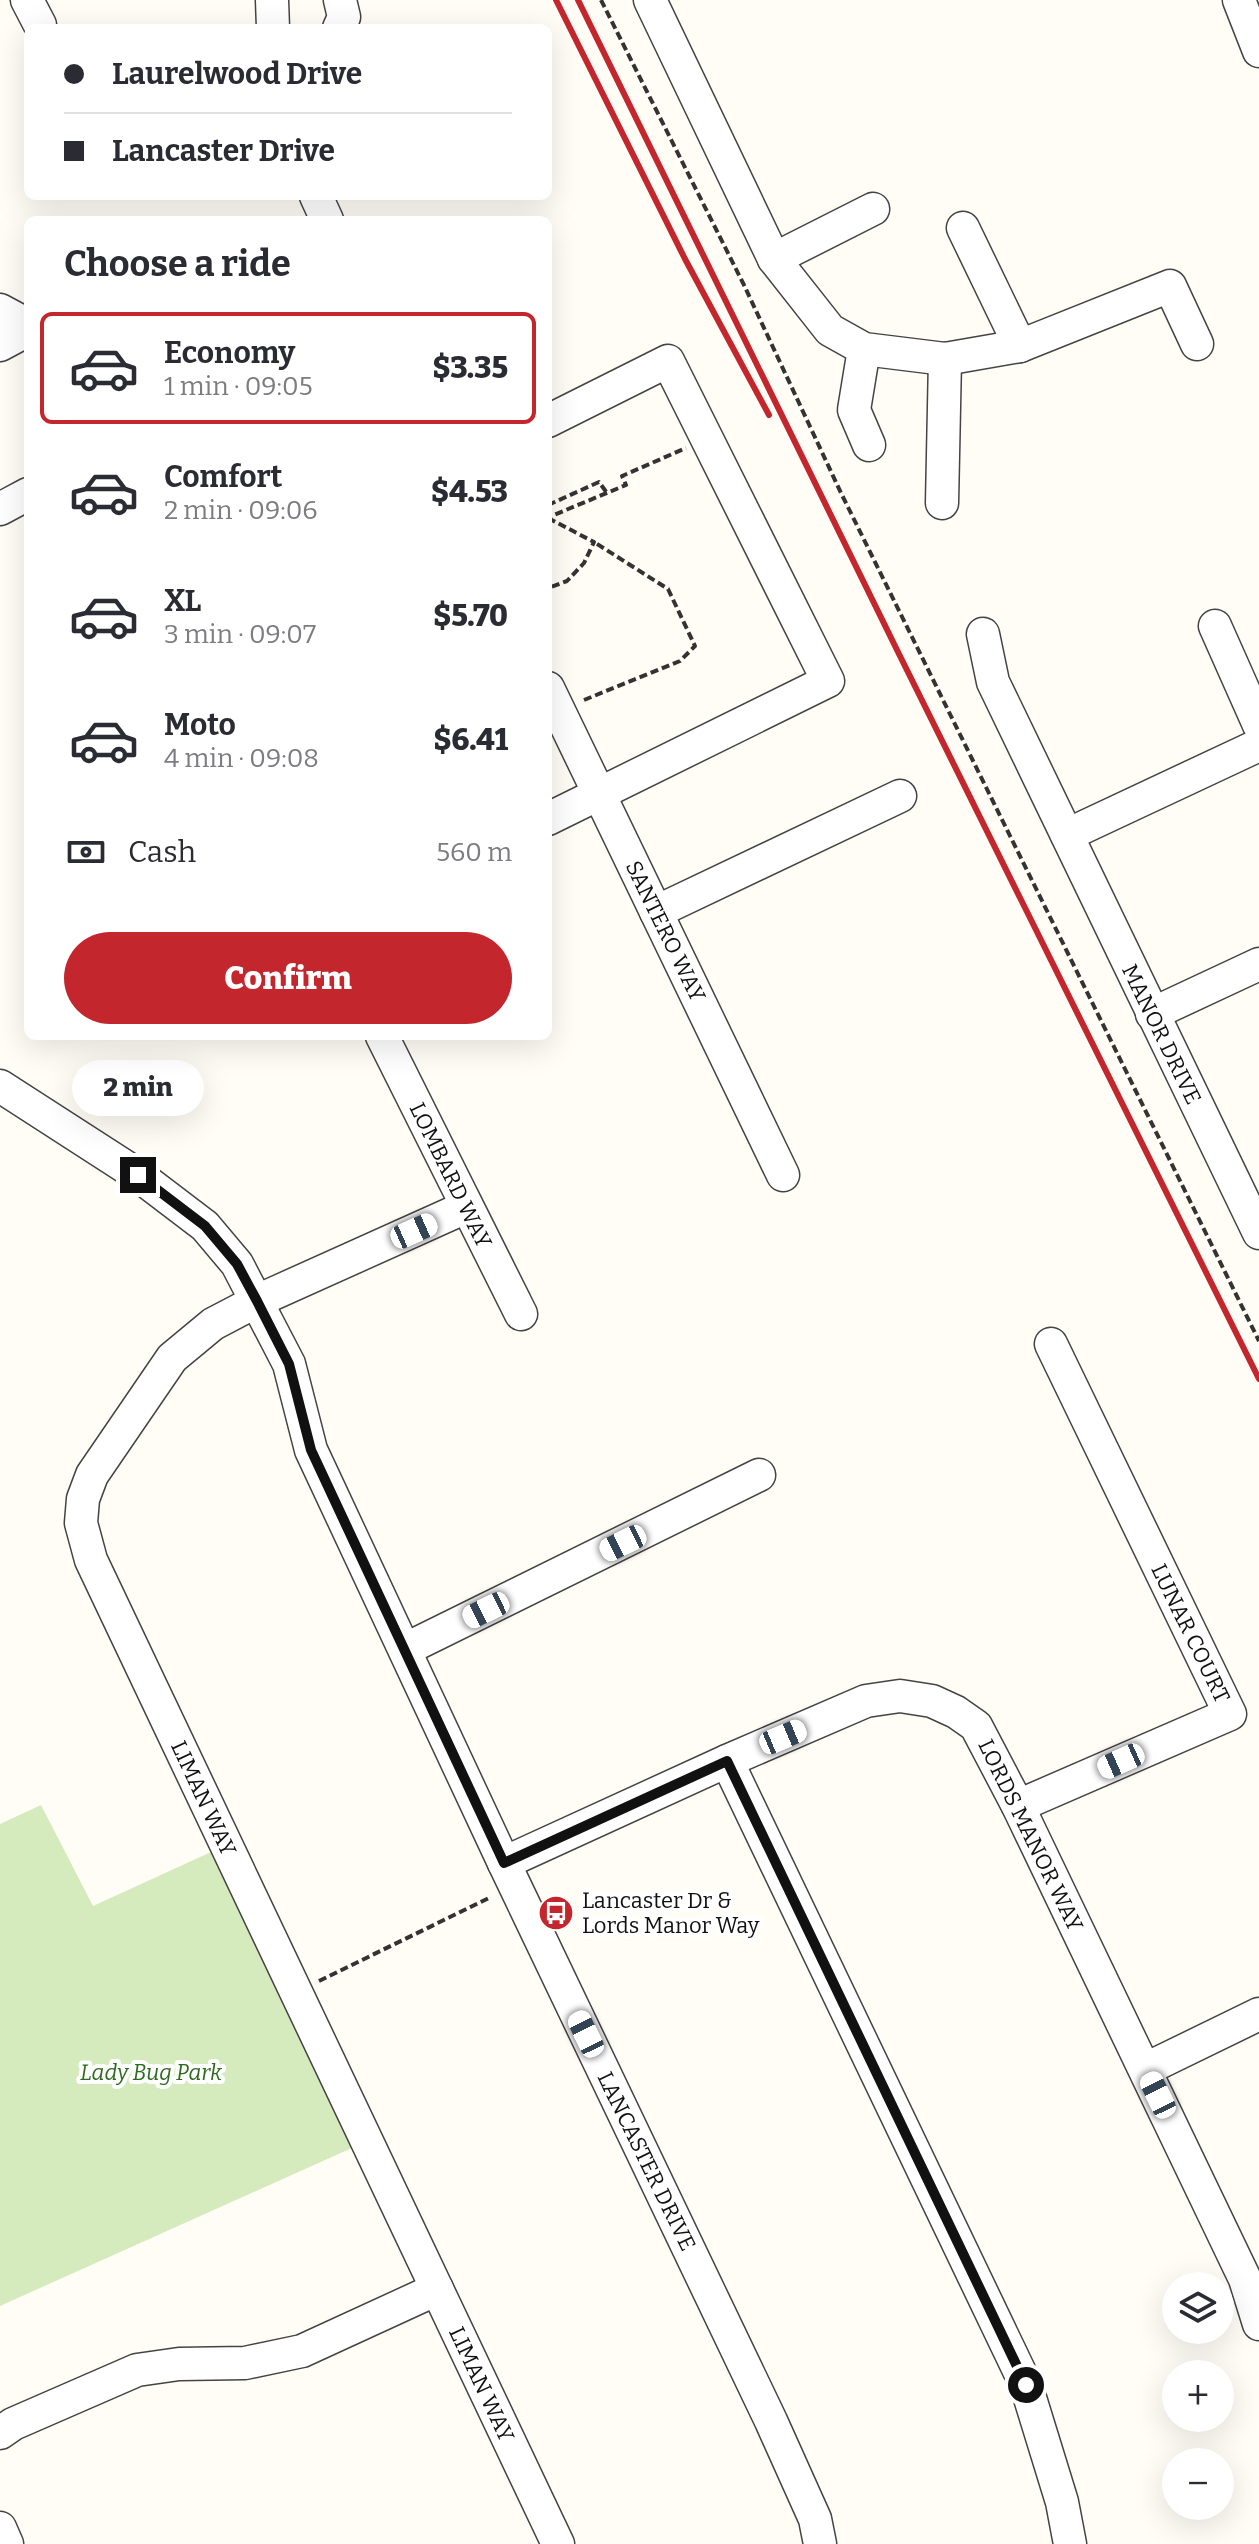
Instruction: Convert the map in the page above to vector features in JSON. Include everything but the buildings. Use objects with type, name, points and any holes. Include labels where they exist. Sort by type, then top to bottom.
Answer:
[{"type":"street","points":[[272,0],[273,24]]},
{"type":"street","points":[[340,0],[344,17],[341,24]]},
{"type":"street","points":[[650,0],[774,259],[830,330],[864,349],[945,359],[1020,346],[1170,286],[1197,344]]},
{"type":"street","points":[[1239,0],[1259,51]]},
{"type":"street","points":[[774,259],[873,209]]},
{"type":"street","points":[[963,228],[1020,346]]},
{"type":"street","points":[[0,310],[24,325]]},
{"type":"street","points":[[0,345],[24,330]]},
{"type":"street","points":[[864,349],[854,410],[869,445]]},
{"type":"street","points":[[942,503],[945,359]]},
{"type":"street","points":[[552,419],[668,361],[828,681],[552,817]]},
{"type":"street","points":[[0,509],[24,496]]},
{"type":"street","points":[[1215,626],[1259,725]]},
{"type":"street","name":"MANOR DRIVE","points":[[983,634],[993,682],[1152,1014],[1249,1189],[1259,1233]]},
{"type":"street","name":"SANTERO WAY","points":[[552,696],[783,1175]]},
{"type":"street","points":[[1067,835],[1259,745]]},
{"type":"street","points":[[656,912],[900,796]]},
{"type":"street","points":[[1152,1014],[1259,964]]},
{"type":"street","name":"LOMBARD WAY","points":[[384,1040],[521,1314]]},
{"type":"street","name":"LANCASTER DRIVE","points":[[3,1096],[138,1175],[205,1226],[237,1264],[289,1364],[311,1450],[771,2421],[815,2519],[820,2544]]},
{"type":"street","name":"LIMAN WAY","points":[[466,1207],[257,1301],[213,1324],[172,1358],[92,1475],[83,1499],[81,1523],[91,1560],[558,2544]]},
{"type":"street","name":"LUNAR COURT","points":[[1018,1806],[1230,1714],[1051,1344]]},
{"type":"street","points":[[406,1649],[759,1475]]},
{"type":"street","name":"LORDS MANOR WAY","points":[[504,1863],[866,1701],[900,1696],[932,1701],[956,1712],[976,1726],[1018,1806],[1252,2277],[1259,2324]]},
{"type":"street","points":[[727,1761],[1026,2385],[1062,2502],[1070,2544]]},
{"type":"street","points":[[1146,2069],[1259,2014]]},
{"type":"street","points":[[0,2433],[13,2424],[137,2370],[179,2364],[245,2363],[302,2351],[437,2289]]},
{"type":"street","points":[[0,2528],[7,2544]]},
{"type":"path","points":[[601,0],[744,285],[848,507],[1259,1341]]},
{"type":"path","points":[[552,514],[626,485],[622,476],[695,444]]},
{"type":"path","points":[[552,503],[599,482],[607,493]]},
{"type":"path","points":[[552,518],[668,589],[695,646],[680,661],[584,700]]},
{"type":"path","points":[[552,587],[567,581],[584,563],[594,542]]},
{"type":"path","points":[[313,1984],[496,1895]]},
{"type":"green space","name":"Lady Bug Park","points":[[41,1805],[93,1906],[211,1852],[354,2147],[0,2306],[0,1824]]},
{"type":"railway","points":[[556,0],[685,259],[769,415]]},
{"type":"railway","points":[[578,0],[1259,1379]]},
{"type":"place","name":"Lancaster Dr & Lords Manor Way","points":[[556,1913]]},
{"type":"route","points":[[138,1175],[205,1226],[237,1264],[257,1301],[289,1364],[311,1450],[504,1863],[727,1761],[1026,2385]]}]
